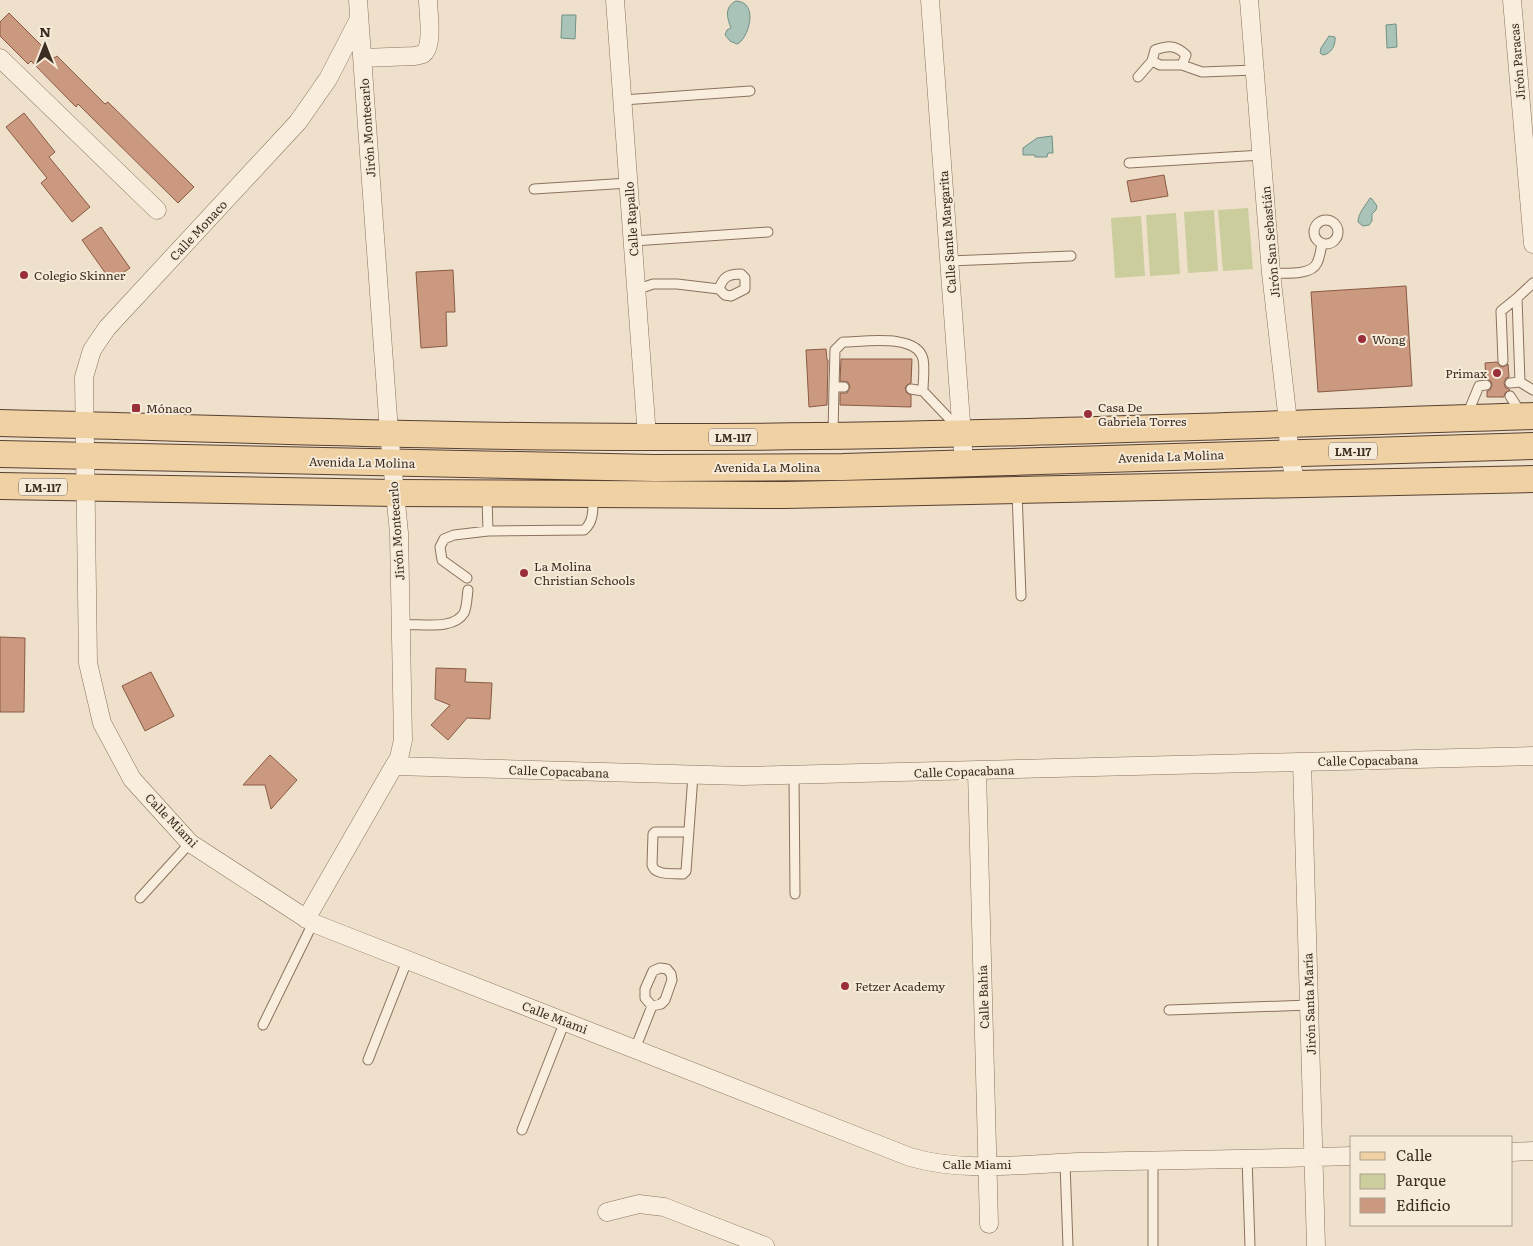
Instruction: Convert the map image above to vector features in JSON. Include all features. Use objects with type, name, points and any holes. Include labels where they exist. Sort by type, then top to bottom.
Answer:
[{"type":"main road","name":"LM-117","points":[[0,424],[647,437],[833,436],[1466,418],[1522,410]]},
{"type":"main road","points":[[1417,449],[1466,418]]},
{"type":"main road","name":"Avenida La Molina","points":[[0,454],[684,468],[843,467],[1533,446]]},
{"type":"main road","name":"LM-117","points":[[0,486],[394,493],[785,495],[1533,479]]},
{"type":"street","name":"Jirón Montecarlo","points":[[310,921],[399,758],[403,740],[399,534],[391,463],[358,0]]},
{"type":"street","points":[[362,58],[415,56],[423,53],[429,46],[430,37],[428,0]]},
{"type":"street","name":"Calle Rapallo","points":[[616,0],[647,437]]},
{"type":"street","name":"Calle Santa Margarita","points":[[930,0],[964,463]]},
{"type":"street","name":"Jirón San Sebastián","points":[[1249,0],[1272,273],[1288,423],[1289,453],[1296,484]]},
{"type":"street","name":"Jirón Paracas","points":[[1512,0],[1527,112],[1533,244]]},
{"type":"street","name":"Calle Monaco","points":[[85,456],[83,425],[84,377],[87,364],[99,339],[298,122],[328,79],[359,19]]},
{"type":"street","points":[[0,58],[158,210]]},
{"type":"street","name":"Calle Miami","points":[[85,456],[88,663],[102,723],[132,779],[190,843],[310,921],[910,1157],[937,1164],[988,1166],[1066,1162],[1350,1156]]},
{"type":"street","name":"Calle Copacabana","points":[[394,766],[693,774],[794,774],[1533,756]]},
{"type":"street","name":"Jirón Santa María","points":[[1302,762],[1316,1246]]},
{"type":"street","name":"Calle Bahía","points":[[976,771],[989,1224]]},
{"type":"street","points":[[1513,1152],[1533,1151]]},
{"type":"street","points":[[607,1212],[639,1204],[664,1207],[765,1246]]},
{"type":"lane","points":[[1138,77],[1152,61],[1155,50],[1165,46],[1179,49],[1186,56],[1182,65]]},
{"type":"lane","points":[[1152,61],[1160,65],[1182,65],[1202,72],[1255,70]]},
{"type":"lane","points":[[623,100],[750,91]]},
{"type":"lane","points":[[1129,163],[1262,155]]},
{"type":"lane","points":[[534,189],[629,183]]},
{"type":"lane","points":[[633,241],[768,232]]},
{"type":"lane","points":[[1272,273],[1311,270],[1317,264],[1322,243]]},
{"type":"lane","points":[[949,262],[1071,256]]},
{"type":"lane","points":[[1503,362],[1501,311],[1533,283]]},
{"type":"lane","points":[[636,290],[653,284],[677,284],[719,289]]},
{"type":"lane","points":[[1517,298],[1520,382]]},
{"type":"lane","points":[[833,436],[835,350],[843,342],[904,342],[916,348],[923,358],[923,391]]},
{"type":"lane","points":[[1510,383],[1520,382],[1533,390]]},
{"type":"lane","points":[[1466,418],[1479,386],[1486,384]]},
{"type":"lane","points":[[834,387],[844,387]]},
{"type":"lane","points":[[911,389],[923,391],[962,433]]},
{"type":"lane","points":[[1017,491],[1021,596]]},
{"type":"lane","points":[[487,494],[488,531]]},
{"type":"lane","points":[[467,578],[442,560],[440,547],[444,539],[454,535],[488,531],[584,530],[590,525],[593,512],[593,494]]},
{"type":"lane","points":[[402,625],[414,623],[444,625],[454,623],[464,612],[468,590]]},
{"type":"lane","points":[[688,832],[655,832],[653,834],[653,870],[683,874],[686,871],[693,774]]},
{"type":"lane","points":[[794,774],[795,894]]},
{"type":"lane","points":[[140,898],[190,843]]},
{"type":"lane","points":[[263,1026],[310,921]]},
{"type":"lane","points":[[368,1060],[408,960]]},
{"type":"lane","points":[[1169,1010],[1309,1005]]},
{"type":"lane","points":[[636,1049],[652,1006]]},
{"type":"lane","points":[[522,1130],[564,1021]]},
{"type":"lane","points":[[1248,1158],[1250,1246]]},
{"type":"lane","points":[[1153,1160],[1153,1246]]},
{"type":"lane","points":[[1066,1162],[1068,1246]]},
{"type":"green space","points":[[1248,208],[1253,269],[1223,271],[1218,210]]},
{"type":"green space","points":[[1214,210],[1218,271],[1188,273],[1184,212]]},
{"type":"green space","points":[[1176,213],[1180,274],[1150,276],[1146,215]]},
{"type":"green space","points":[[1141,216],[1145,276],[1115,278],[1111,218]]},
{"type":"shaded area","points":[[736,1],[743,3],[748,8],[750,14],[750,21],[745,36],[737,44],[730,41],[725,35],[727,30],[731,28],[728,10],[732,3]]},
{"type":"shaded area","points":[[562,15],[576,15],[575,39],[561,38]]},
{"type":"shaded area","points":[[1396,24],[1397,47],[1387,48],[1386,25]]},
{"type":"shaded area","points":[[1329,36],[1335,37],[1335,43],[1331,51],[1323,55],[1320,53],[1321,48]]},
{"type":"shaded area","points":[[1052,136],[1053,153],[1048,153],[1047,157],[1023,155],[1023,148],[1037,138]]},
{"type":"shaded area","points":[[1370,198],[1377,206],[1376,210],[1372,214],[1372,221],[1369,225],[1363,226],[1358,222],[1358,219]]},
{"type":"building","points":[[9,13],[54,58],[57,56],[105,104],[108,102],[194,187],[178,203],[78,104],[76,107],[31,61],[28,64],[0,36],[0,22]]},
{"type":"building","points":[[24,113],[55,152],[49,157],[90,207],[72,222],[41,183],[47,178],[6,127]]},
{"type":"building","points":[[1164,175],[1168,196],[1131,202],[1127,181]]},
{"type":"building","points":[[101,227],[130,268],[111,281],[82,240]]},
{"type":"building","points":[[453,270],[455,312],[446,312],[447,346],[421,348],[416,272]]},
{"type":"building","name":"Wong","points":[[1406,286],[1412,386],[1318,392],[1311,292]]},
{"type":"building","points":[[826,349],[828,360],[827,405],[809,407],[806,350]]},
{"type":"building","points":[[841,359],[912,359],[911,383],[905,388],[907,393],[911,395],[911,407],[840,405],[840,393],[847,393],[850,387],[848,382],[840,381]]},
{"type":"building","name":"Primax","points":[[1497,362],[1503,367],[1508,364],[1509,377],[1506,378],[1504,383],[1505,387],[1510,390],[1505,393],[1504,397],[1487,397],[1487,391],[1490,390],[1492,385],[1491,381],[1486,379],[1485,363]]},
{"type":"building","points":[[0,637],[25,638],[24,712],[0,712]]},
{"type":"building","points":[[436,668],[466,669],[465,682],[492,683],[490,719],[467,718],[448,740],[431,725],[450,705],[435,699]]},
{"type":"building","points":[[151,672],[174,716],[145,731],[122,686]]},
{"type":"building","points":[[270,755],[297,780],[271,809],[265,785],[243,785]]},
{"type":"place","name":"Colegio Skinner","points":[[24,275]]},
{"type":"place","name":"Wong","points":[[1362,339]]},
{"type":"place","name":"Primax","points":[[1497,373]]},
{"type":"place","name":"Mónaco","points":[[136,408]]},
{"type":"place","name":"Casa De Gabriela Torres","points":[[1088,414]]},
{"type":"place","name":"La Molina Christian Schools","points":[[524,573]]},
{"type":"place","name":"Fetzer Academy","points":[[845,986]]}]
